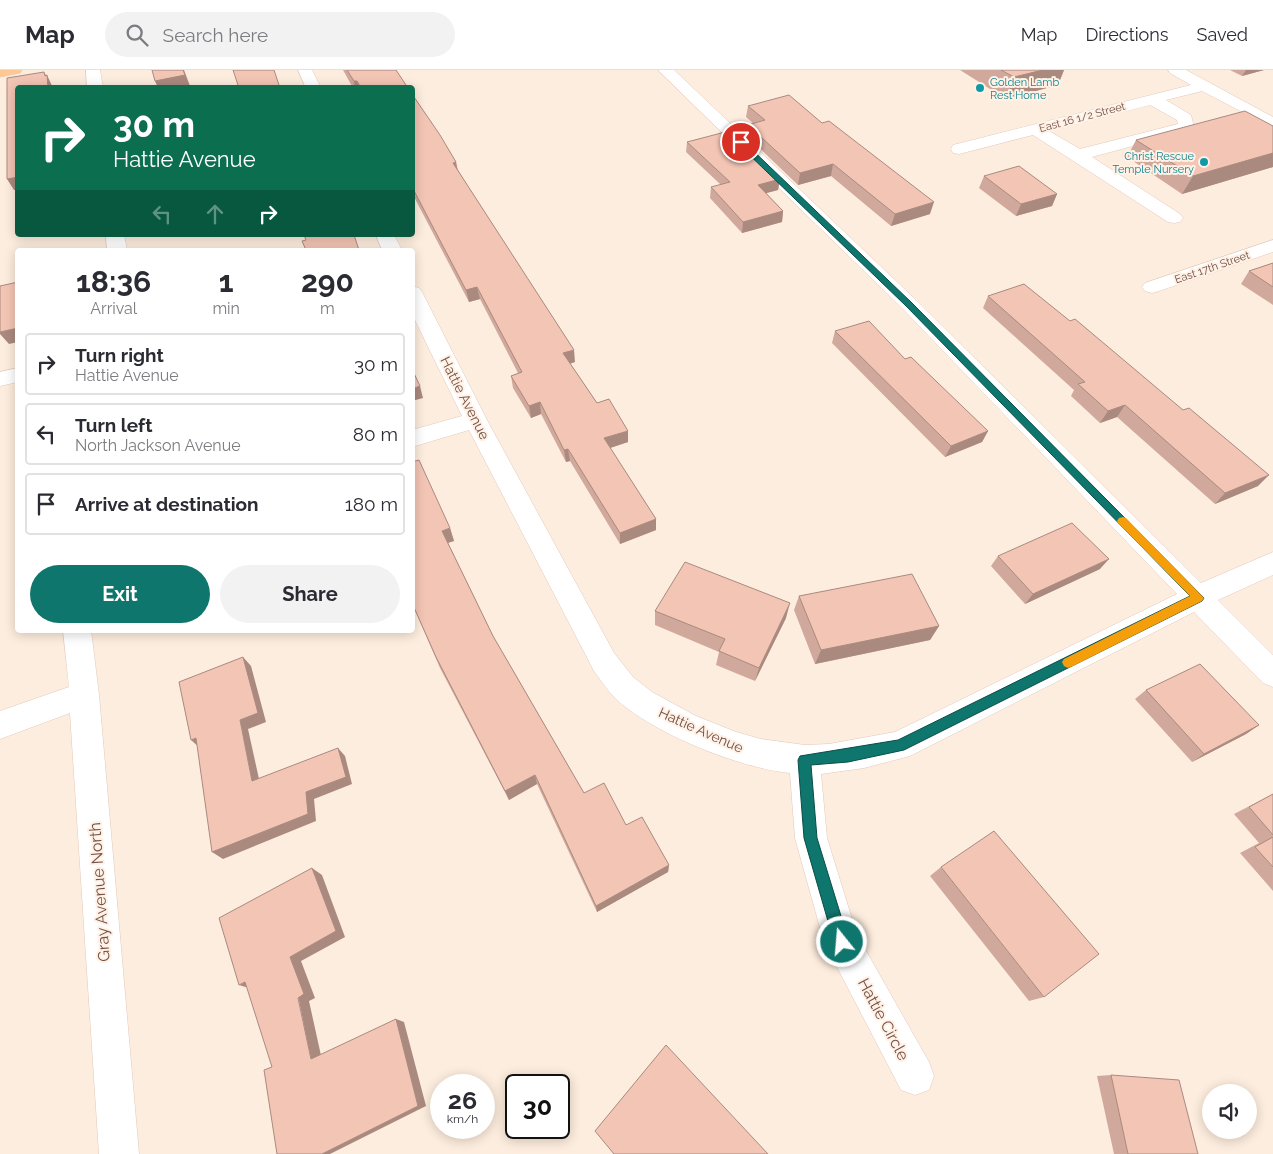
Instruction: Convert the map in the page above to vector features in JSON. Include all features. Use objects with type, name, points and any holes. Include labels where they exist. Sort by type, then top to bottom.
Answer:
[{"type":"main road","points":[[0,73],[15,70]]},
{"type":"street","points":[[93,70],[96,85]]},
{"type":"street","points":[[306,70],[313,85]]},
{"type":"street","points":[[665,70],[909,304],[1273,674]]},
{"type":"street","points":[[1175,70],[1273,123]]},
{"type":"street","name":"East 16 1/2 Street","points":[[959,149],[1204,86]]},
{"type":"street","points":[[1078,155],[1186,127],[1185,118],[1152,99]]},
{"type":"street","points":[[1035,129],[1174,218]]},
{"type":"street","name":"East 17th Street","points":[[1152,287],[1273,246]]},
{"type":"street","name":"Hattie Avenue","points":[[415,298],[475,420],[604,662],[626,689],[657,711],[743,750],[804,760],[848,756],[899,746],[1198,598],[1273,564]]},
{"type":"street","points":[[0,379],[15,376]]},
{"type":"street","points":[[415,438],[475,420]]},
{"type":"street","name":"Gray Avenue North","points":[[77,633],[84,695],[119,1154]]},
{"type":"street","points":[[0,725],[84,695]]},
{"type":"street","name":"Hattie Circle","points":[[804,760],[811,838],[842,942],[915,1076]]},
{"type":"building","points":[[152,70],[183,70],[185,75],[155,81]]},
{"type":"building","points":[[233,70],[274,70],[279,85],[238,85]]},
{"type":"building","points":[[347,70],[396,70],[406,85],[359,85],[357,81],[354,81]]},
{"type":"building","points":[[1001,70],[1043,70],[1014,77]]},
{"type":"building","points":[[44,72],[45,76],[47,75],[48,85],[15,85],[15,178],[7,179],[7,78]]},
{"type":"building","points":[[789,95],[822,123],[829,121],[934,202],[895,214],[833,164],[800,173],[748,125],[765,120],[748,106]]},
{"type":"building","points":[[415,98],[456,162],[453,163],[574,350],[563,353],[597,403],[609,399],[628,431],[604,438],[656,519],[620,533],[568,449],[564,450],[540,402],[529,406],[511,376],[522,372],[477,287],[466,290],[415,193]]},
{"type":"building","points":[[1245,111],[1273,126],[1273,153],[1193,176],[1136,140]]},
{"type":"building","points":[[729,131],[780,179],[758,185],[783,211],[743,222],[711,187],[730,182],[687,142]]},
{"type":"building","points":[[1019,166],[1057,194],[1021,204],[984,176]]},
{"type":"building","points":[[305,237],[355,237],[358,248],[305,248],[302,241],[306,240]]},
{"type":"building","points":[[1273,263],[1273,287],[1249,271]]},
{"type":"building","points":[[15,283],[15,329],[0,332],[0,286]]},
{"type":"building","points":[[1024,284],[1070,321],[1075,319],[1183,410],[1189,408],[1269,475],[1225,493],[1125,405],[1108,411],[1078,384],[1085,382],[988,296]]},
{"type":"building","points":[[869,321],[905,359],[911,357],[988,431],[951,446],[835,331]]},
{"type":"building","points":[[415,375],[420,386],[415,388]]},
{"type":"building","points":[[419,460],[450,528],[442,531],[493,636],[584,793],[604,783],[626,825],[642,817],[669,865],[596,906],[535,775],[505,791],[436,657],[415,610],[415,461]]},
{"type":"building","points":[[1072,523],[1109,559],[1033,594],[998,556]]},
{"type":"building","points":[[685,562],[790,603],[759,668],[719,651],[725,639],[655,611]]},
{"type":"building","points":[[912,574],[939,626],[821,650],[799,596]]},
{"type":"building","points":[[243,657],[258,713],[240,720],[252,781],[338,748],[346,777],[306,792],[308,814],[212,852],[196,738],[191,740],[179,682]]},
{"type":"building","points":[[1200,664],[1259,725],[1204,754],[1146,690]]},
{"type":"building","points":[[1273,794],[1273,835],[1249,807]]},
{"type":"building","points":[[994,831],[1099,954],[1044,997],[941,867]]},
{"type":"building","points":[[1273,837],[1273,867],[1255,847]]},
{"type":"building","points":[[312,868],[336,931],[290,957],[304,994],[298,998],[311,1059],[396,1019],[418,1106],[322,1154],[277,1154],[264,1070],[272,1067],[245,982],[239,985],[219,918]]},
{"type":"building","points":[[666,1045],[768,1154],[614,1154],[595,1131]]},
{"type":"building","points":[[1111,1075],[1179,1080],[1198,1154],[1128,1154]]},
{"type":"slow traffic","points":[[1068,662],[1198,598],[1123,521]]},
{"type":"place","name":"Golden Lamb Rest Home","points":[[980,88]]},
{"type":"place","name":"Christ Rescue Temple Nursery","points":[[1204,162]]},
{"type":"route","points":[[741,142],[909,304],[1198,598],[955,720],[899,746],[848,756],[804,760],[811,838],[842,942]]}]
